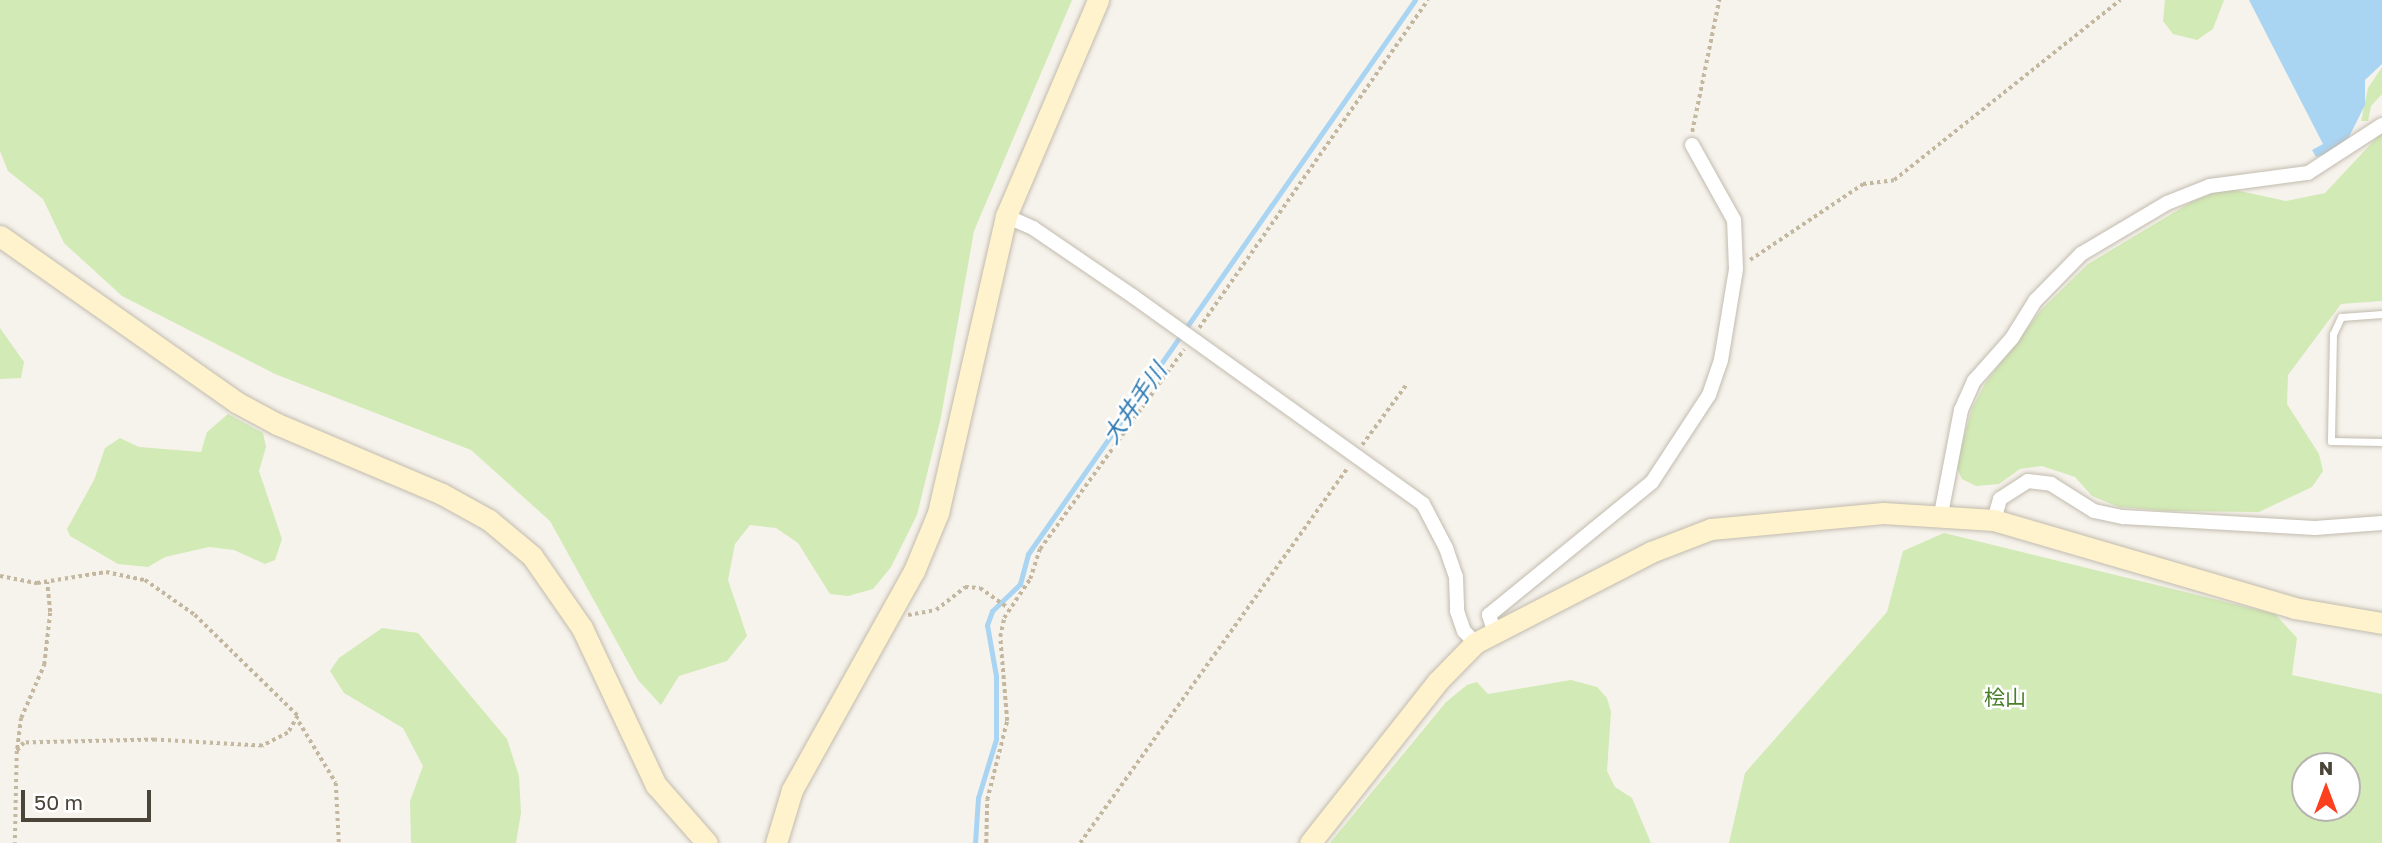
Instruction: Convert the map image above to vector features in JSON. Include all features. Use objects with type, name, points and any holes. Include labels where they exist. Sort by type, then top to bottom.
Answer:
[{"type":"street","points":[[776,843],[792,790],[914,571],[938,513],[1006,216],[1098,0]]},
{"type":"street","points":[[1941,514],[1961,410],[1974,381],[2012,338],[2035,301],[2081,254],[2167,204],[2210,186],[2308,173],[2382,125]]},
{"type":"street","points":[[1494,631],[1489,615],[1652,482],[1674,453],[1709,395],[1721,360],[1736,269],[1734,220],[1692,145]]},
{"type":"street","points":[[1006,216],[1033,228],[1185,335],[1359,452],[1423,503],[1446,548],[1456,577],[1457,611],[1464,631],[1475,643]]},
{"type":"street","points":[[0,236],[236,402],[276,424],[442,494],[489,520],[532,556],[582,628],[656,785],[682,820],[707,843]]},
{"type":"street","points":[[1993,520],[2000,499],[2028,481],[2051,484],[2094,511],[2123,517],[2315,528],[2382,523]]},
{"type":"street","points":[[1310,843],[1437,682],[1475,643],[1651,552],[1711,529],[1783,519],[1941,514],[1993,520],[2294,608],[2382,623]]},
{"type":"lane","points":[[2382,314],[2342,317],[2333,334],[2331,442],[2382,442]]},
{"type":"path","points":[[986,843],[987,800],[1007,721],[1000,637],[1007,606],[1030,579],[1040,549],[1185,335],[1428,0]]},
{"type":"path","points":[[1692,145],[1693,118],[1718,0]]},
{"type":"path","points":[[1736,269],[1863,184],[1894,180],[2120,0]]},
{"type":"path","points":[[1080,843],[1406,385]]},
{"type":"path","points":[[0,576],[16,582],[47,582],[106,572],[145,580],[195,615],[292,708],[336,783],[339,843]]},
{"type":"path","points":[[15,843],[17,751],[21,718],[44,665],[50,612],[47,582]]},
{"type":"path","points":[[908,615],[936,610],[960,588],[972,587],[995,596],[1007,606]]},
{"type":"path","points":[[17,751],[24,743],[37,741],[155,740],[262,746],[281,738],[299,722]]},
{"type":"green space","points":[[0,0],[1072,0],[974,231],[941,417],[917,515],[891,567],[873,589],[848,596],[830,594],[798,543],[776,528],[750,525],[735,544],[728,580],[747,636],[727,661],[679,676],[661,705],[638,680],[550,521],[471,450],[275,374],[122,296],[64,243],[43,199],[8,171],[0,151]]},
{"type":"green space","points":[[2165,0],[2224,0],[2213,29],[2197,40],[2173,34],[2163,21]]},
{"type":"green space","points":[[2382,67],[2382,94],[2371,106],[2368,121],[2361,121],[2368,88]]},
{"type":"green space","points":[[2382,132],[2382,301],[2341,304],[2288,375],[2287,404],[2319,454],[2323,471],[2312,487],[2259,512],[2168,511],[2119,507],[2092,496],[2075,477],[2042,466],[2020,469],[1999,484],[1976,486],[1962,479],[1956,466],[1972,408],[1986,382],[2042,309],[2088,264],[2193,201],[2226,188],[2286,201],[2325,193]]},
{"type":"green space","points":[[0,328],[24,362],[21,378],[0,379]]},
{"type":"green space","points":[[228,414],[263,433],[266,447],[259,471],[282,539],[275,560],[265,564],[234,550],[209,547],[165,557],[148,567],[118,564],[70,536],[67,529],[94,480],[105,448],[120,438],[139,447],[201,452],[207,432]]},
{"type":"green space","name":"桧山","points":[[1944,533],[2275,614],[2297,638],[2292,675],[2382,694],[2382,843],[1729,843],[1745,773],[1887,612],[1903,551]]},
{"type":"green space","points":[[382,628],[418,633],[507,739],[519,776],[521,813],[516,843],[411,843],[410,801],[423,766],[403,728],[344,693],[330,671],[339,658]]},
{"type":"green space","points":[[1571,680],[1597,687],[1607,698],[1611,712],[1607,771],[1615,787],[1632,798],[1651,843],[1330,843],[1446,702],[1467,685],[1477,682],[1488,694]]},
{"type":"water","points":[[2249,0],[2382,0],[2382,64],[2365,80],[2365,105],[2349,137],[2330,152],[2316,157],[2312,150],[2323,144]]},
{"type":"waterway","name":"大井手川","points":[[975,843],[978,798],[996,739],[996,676],[987,625],[992,611],[1020,584],[1028,554],[1415,0]]}]
